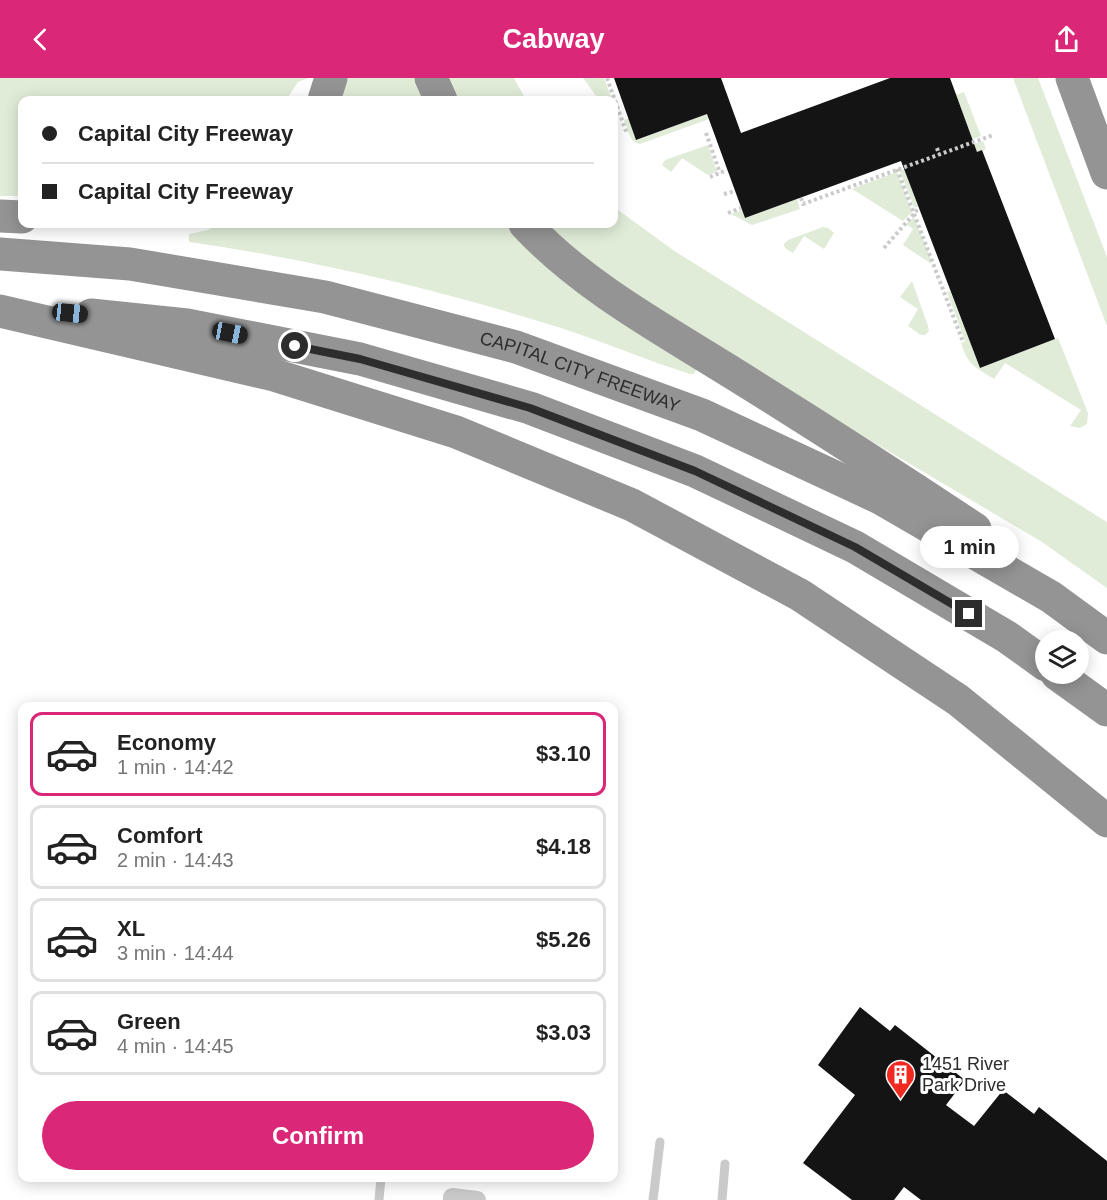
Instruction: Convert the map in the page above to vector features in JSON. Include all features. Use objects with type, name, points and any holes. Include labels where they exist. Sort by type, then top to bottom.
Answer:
[{"type":"highway","points":[[325,96],[331,78]]},
{"type":"highway","points":[[431,78],[439,96]]},
{"type":"highway","points":[[1074,83],[1107,173]]},
{"type":"highway","points":[[0,216],[18,217]]},
{"type":"highway","points":[[529,228],[592,283],[858,450],[1079,600],[1107,625]]},
{"type":"highway","name":"CAPITAL CITY FREEWAY","points":[[0,254],[130,264],[325,297],[516,347],[702,415],[880,498],[1051,597],[1107,638]]},
{"type":"highway","points":[[0,306],[187,324],[360,359],[530,408],[695,471],[855,547],[1007,637],[1035,657]]},
{"type":"highway","points":[[0,311],[286,379],[456,432],[632,505],[800,595],[948,694],[1107,821]]},
{"type":"highway","points":[[1071,684],[1107,710]]},
{"type":"street","points":[[452,1200],[452,1197],[477,1200]]},
{"type":"lane","points":[[653,1200],[660,1142]]},
{"type":"lane","points":[[722,1200],[725,1164]]},
{"type":"lane","points":[[379,1200],[381,1182]]},
{"type":"path","points":[[607,78],[614,96]]},
{"type":"path","points":[[618,107],[627,134]]},
{"type":"path","points":[[622,118],[628,116]]},
{"type":"path","points":[[706,133],[720,173]]},
{"type":"path","points":[[801,198],[803,204],[993,135]]},
{"type":"path","points":[[937,148],[939,154]]},
{"type":"path","points":[[714,154],[721,152]]},
{"type":"path","points":[[710,177],[728,170]]},
{"type":"path","points":[[897,170],[916,211],[963,342]]},
{"type":"path","points":[[868,173],[871,179]]},
{"type":"path","points":[[723,194],[735,191]]},
{"type":"path","points":[[728,213],[741,208]]},
{"type":"path","points":[[884,248],[916,211]]},
{"type":"green space","points":[[0,78],[309,78],[298,82],[289,96],[18,96],[18,196],[0,196]]},
{"type":"green space","points":[[347,78],[421,78],[429,96],[342,96]]},
{"type":"green space","points":[[445,78],[514,78],[524,96],[454,96]]},
{"type":"green space","points":[[583,78],[604,78],[611,96],[596,96]]},
{"type":"green space","points":[[1013,78],[1038,78],[1107,257],[1107,326]]},
{"type":"green space","points":[[964,92],[981,136],[942,151],[971,136],[956,95]]},
{"type":"green space","points":[[731,105],[728,112],[640,144],[631,138],[624,120],[629,118],[637,140]]},
{"type":"green space","points":[[983,141],[986,149],[908,179],[918,207],[914,207],[900,171]]},
{"type":"green space","points":[[708,145],[717,172],[708,175],[682,158],[671,172],[662,165],[665,160]]},
{"type":"green space","points":[[897,172],[912,212],[903,221],[852,189]]},
{"type":"green space","points":[[797,199],[800,209],[752,225],[731,214],[742,210],[745,218]]},
{"type":"green space","points":[[618,210],[673,250],[1107,522],[1107,588],[1042,542],[829,416],[632,295],[549,228],[618,228]]},
{"type":"green space","points":[[914,217],[932,262],[930,263],[903,245],[913,229],[906,224]]},
{"type":"green space","points":[[823,227],[834,233],[824,249],[804,236],[793,253],[785,248],[784,244],[788,240]]},
{"type":"green space","points":[[212,228],[517,228],[697,368],[694,374],[690,374],[561,328],[423,289],[330,267],[189,242],[189,234]]},
{"type":"green space","points":[[912,281],[928,326],[929,331],[925,335],[921,335],[908,326],[918,309],[900,297]]},
{"type":"green space","points":[[950,291],[980,368],[1058,338],[1088,413],[1087,424],[1080,428],[1070,426],[1081,410],[1005,363],[994,379],[973,365],[961,343],[965,341],[947,292]]},
{"type":"building","points":[[614,78],[721,78],[741,133],[890,78],[950,78],[977,152],[982,150],[1055,339],[980,368],[901,161],[745,218],[707,114],[636,140]]},
{"type":"building","name":"1451 River Park Drive","points":[[860,1007],[890,1031],[895,1025],[965,1080],[946,1105],[974,1126],[1003,1090],[1034,1114],[1039,1107],[1107,1161],[1107,1200],[921,1200],[904,1187],[894,1200],[852,1200],[803,1163],[855,1095],[818,1065]]},
{"type":"place","name":"1451 River Park Drive","points":[[901,1100]]},
{"type":"route","points":[[295,346],[360,359],[530,408],[695,471],[855,547],[969,614]]}]
